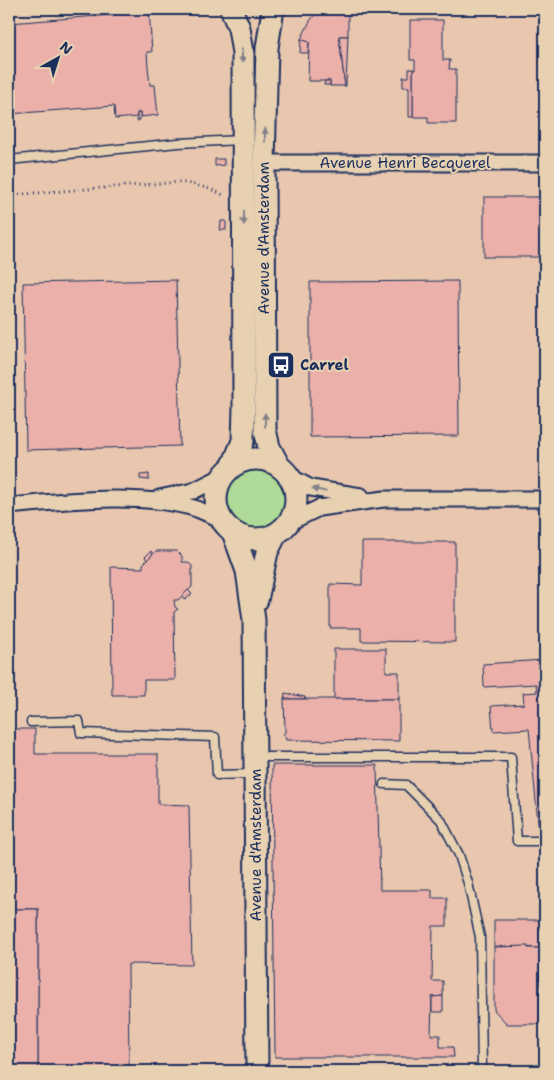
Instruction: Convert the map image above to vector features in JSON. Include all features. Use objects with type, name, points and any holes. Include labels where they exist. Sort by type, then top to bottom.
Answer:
[{"type":"street","name":"Avenue d'Amsterdam","points":[[227,471],[238,455],[243,441],[244,420],[242,46],[239,28],[231,9]]},
{"type":"street","name":"Avenue d'Amsterdam","points":[[273,9],[267,48],[264,163],[266,436],[270,451],[284,471]]},
{"type":"street","name":"Avenue Henri Becquerel","points":[[264,163],[545,163]]},
{"type":"street","points":[[9,506],[64,502],[144,500],[194,491],[248,459],[259,458],[269,460],[305,486],[317,490],[384,499],[545,499]]},
{"type":"street","points":[[227,471],[217,487],[215,499],[217,510],[227,526]]},
{"type":"street","points":[[282,528],[294,512],[296,500],[295,487],[284,471]]},
{"type":"street","points":[[144,500],[189,507],[205,512],[242,537],[262,539],[319,508],[384,499]]},
{"type":"street","name":"Avenue d'Amsterdam","points":[[227,526],[247,571],[254,620],[257,1071]]},
{"type":"street","name":"Avenue d'Amsterdam","points":[[254,620],[267,552],[282,528]]},
{"type":"lane","points":[[9,160],[178,143],[243,140]]},
{"type":"lane","points":[[31,722],[79,721],[81,733],[215,738],[217,775],[255,765],[511,757],[517,840],[545,841]]},
{"type":"lane","points":[[384,784],[406,785],[441,820],[459,855],[468,883],[480,937],[482,1071]]},
{"type":"path","points":[[9,195],[180,182],[214,190],[244,204]]},
{"type":"shaded area","points":[[9,9],[545,9],[545,1071],[9,1071]]},
{"type":"green space","points":[[255,469],[272,474],[280,482],[285,499],[280,516],[272,524],[255,529],[238,524],[230,516],[225,499],[230,482],[238,474]]},
{"type":"building","points":[[123,9],[149,9],[152,52],[147,52],[148,67],[150,85],[155,85],[158,115],[140,117],[140,113],[137,113],[137,117],[115,119],[114,106],[9,114],[9,23],[123,14]]},
{"type":"building","points":[[319,9],[325,13],[348,13],[348,36],[339,36],[345,86],[330,86],[330,81],[308,81],[309,42],[301,39],[310,21]]},
{"type":"building","points":[[410,20],[443,20],[443,60],[450,60],[449,69],[456,69],[456,123],[428,123],[428,117],[413,117],[413,69],[415,70],[415,60],[410,60]]},
{"type":"building","points":[[339,36],[348,36],[346,86],[345,86]]},
{"type":"building","points":[[301,39],[309,42],[308,53],[300,53]]},
{"type":"building","points":[[409,69],[413,69],[413,117],[409,117],[409,87],[403,87],[403,77],[409,77]]},
{"type":"building","points":[[325,81],[330,81],[330,85],[324,85]]},
{"type":"building","points":[[137,113],[140,113],[140,120],[137,121]]},
{"type":"building","points":[[215,159],[224,159],[224,165],[215,166]]},
{"type":"building","points":[[484,197],[545,197],[545,257],[484,257]]},
{"type":"building","points":[[221,221],[226,221],[226,230],[220,230]]},
{"type":"building","points":[[176,280],[180,446],[26,450],[23,283]]},
{"type":"building","points":[[458,281],[459,436],[310,437],[310,282]]},
{"type":"building","points":[[149,474],[149,480],[140,479],[140,475]]},
{"type":"building","points":[[362,542],[455,542],[455,642],[361,641],[361,628],[330,628],[330,584],[362,585]]},
{"type":"building","points":[[151,551],[153,554],[147,560],[145,557]]},
{"type":"building","points":[[156,551],[177,551],[182,556],[182,562],[188,562],[192,566],[192,587],[178,600],[174,600],[175,607],[178,609],[174,612],[175,680],[144,680],[144,695],[112,695],[111,567],[143,568],[143,564]]},
{"type":"building","points":[[188,590],[192,594],[185,600],[182,596]]},
{"type":"building","points":[[334,649],[386,649],[386,672],[399,672],[399,699],[334,699]]},
{"type":"building","points":[[543,660],[545,702],[545,832],[539,833],[529,729],[493,731],[491,706],[524,704],[523,693],[537,692],[536,684],[484,687],[483,664]]},
{"type":"building","points":[[285,693],[305,697],[305,699],[284,699]]},
{"type":"building","points":[[284,699],[399,699],[399,741],[286,740],[283,735],[285,732]]},
{"type":"building","points":[[9,729],[35,729],[35,754],[158,754],[158,804],[189,805],[192,965],[128,964],[129,1071],[38,1071],[38,909],[9,909]]},
{"type":"building","points":[[272,765],[377,765],[380,890],[432,890],[432,898],[447,898],[447,926],[433,926],[432,981],[443,981],[443,996],[432,997],[431,1035],[440,1035],[440,1047],[453,1047],[454,1057],[275,1057]]},
{"type":"building","points":[[9,909],[38,909],[38,1071],[9,1071]]},
{"type":"building","points":[[494,920],[540,920],[540,948],[494,947]]},
{"type":"building","points":[[528,946],[528,948],[540,948],[540,1024],[507,1024],[494,1010],[494,947]]},
{"type":"building","points":[[443,996],[443,1012],[432,1012],[432,997]]},
{"type":"place","name":"Carrel","points":[[281,365]]}]
